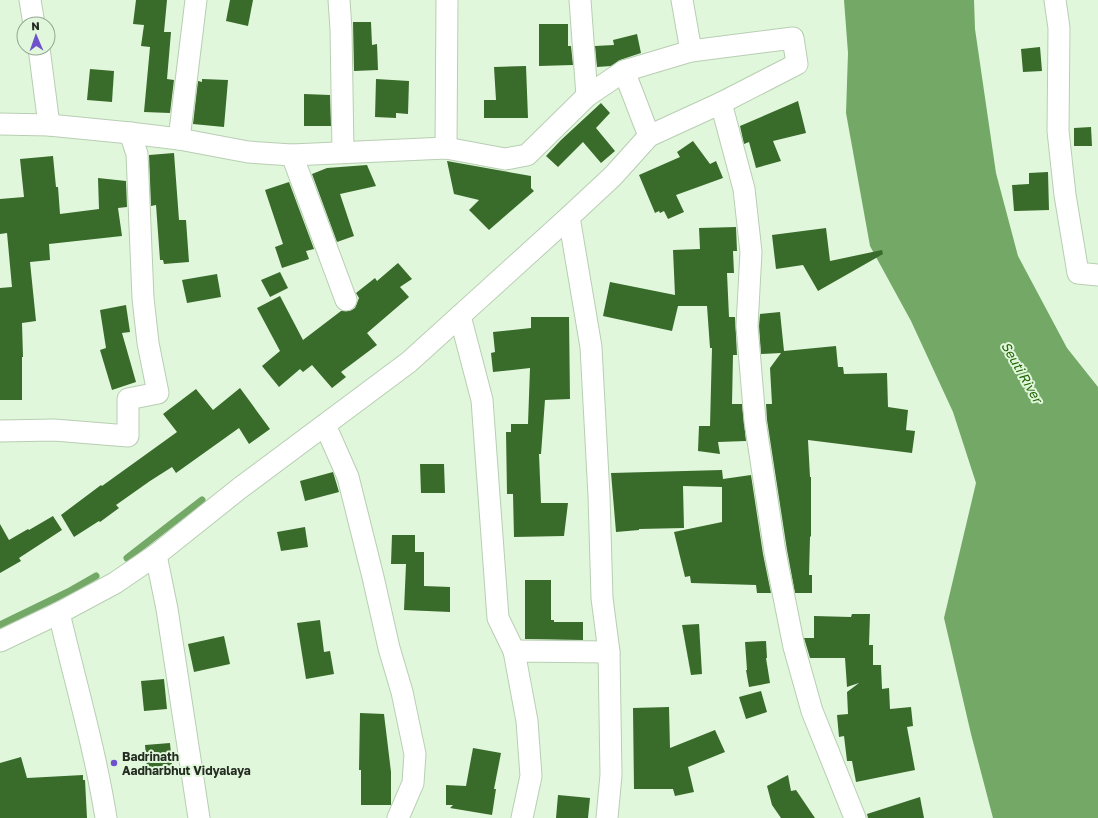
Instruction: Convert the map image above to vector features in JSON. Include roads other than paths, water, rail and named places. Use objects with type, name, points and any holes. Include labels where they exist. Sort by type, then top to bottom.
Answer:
[{"type":"street","points":[[30,0],[33,16]]},
{"type":"street","points":[[179,138],[196,0]]},
{"type":"street","points":[[339,0],[341,29],[343,152]]},
{"type":"street","points":[[446,148],[447,0]]},
{"type":"street","points":[[580,0],[587,96]]},
{"type":"street","points":[[682,0],[691,51]]},
{"type":"street","points":[[1055,0],[1059,28],[1058,131],[1065,195],[1078,273],[1098,275]]},
{"type":"street","points":[[0,124],[49,125],[179,138],[248,152],[292,155],[446,148],[505,159],[527,155],[587,96],[624,71],[691,51],[793,38],[797,64],[721,103],[649,136],[613,176],[409,362],[240,488],[156,555],[115,582],[59,613],[0,641]]},
{"type":"street","points":[[40,56],[49,125]]},
{"type":"street","points":[[624,71],[649,136]]},
{"type":"street","points":[[721,103],[744,190],[751,252],[747,326],[748,342],[756,421],[775,552],[794,647],[812,711],[855,818]]},
{"type":"street","points":[[0,431],[54,430],[128,436],[128,399],[158,393],[148,344],[142,298],[136,154],[130,133]]},
{"type":"street","points":[[292,155],[346,300]]},
{"type":"street","points":[[569,217],[591,347],[599,496],[602,598],[609,652],[611,775],[607,818]]},
{"type":"street","points":[[460,316],[482,400],[498,618],[514,651],[527,721],[531,776],[522,818]]},
{"type":"street","points":[[325,425],[348,477],[416,754],[414,783],[398,818]]},
{"type":"street","points":[[156,555],[167,609],[199,818]]},
{"type":"street","points":[[59,613],[89,735],[106,818]]},
{"type":"street","points":[[514,651],[609,652]]},
{"type":"water","name":"Seuti River","points":[[844,0],[974,0],[975,29],[996,173],[1018,256],[1067,348],[1098,387],[1098,818],[993,818],[971,734],[944,618],[976,483],[953,412],[911,321],[870,246],[846,113],[848,53]]},
{"type":"waterway","points":[[127,558],[202,500]]},
{"type":"waterway","points":[[0,625],[68,592],[96,576]]},
{"type":"place","name":"Badrinath Aadharbhut Vidyalaya","points":[[114,763]]}]
